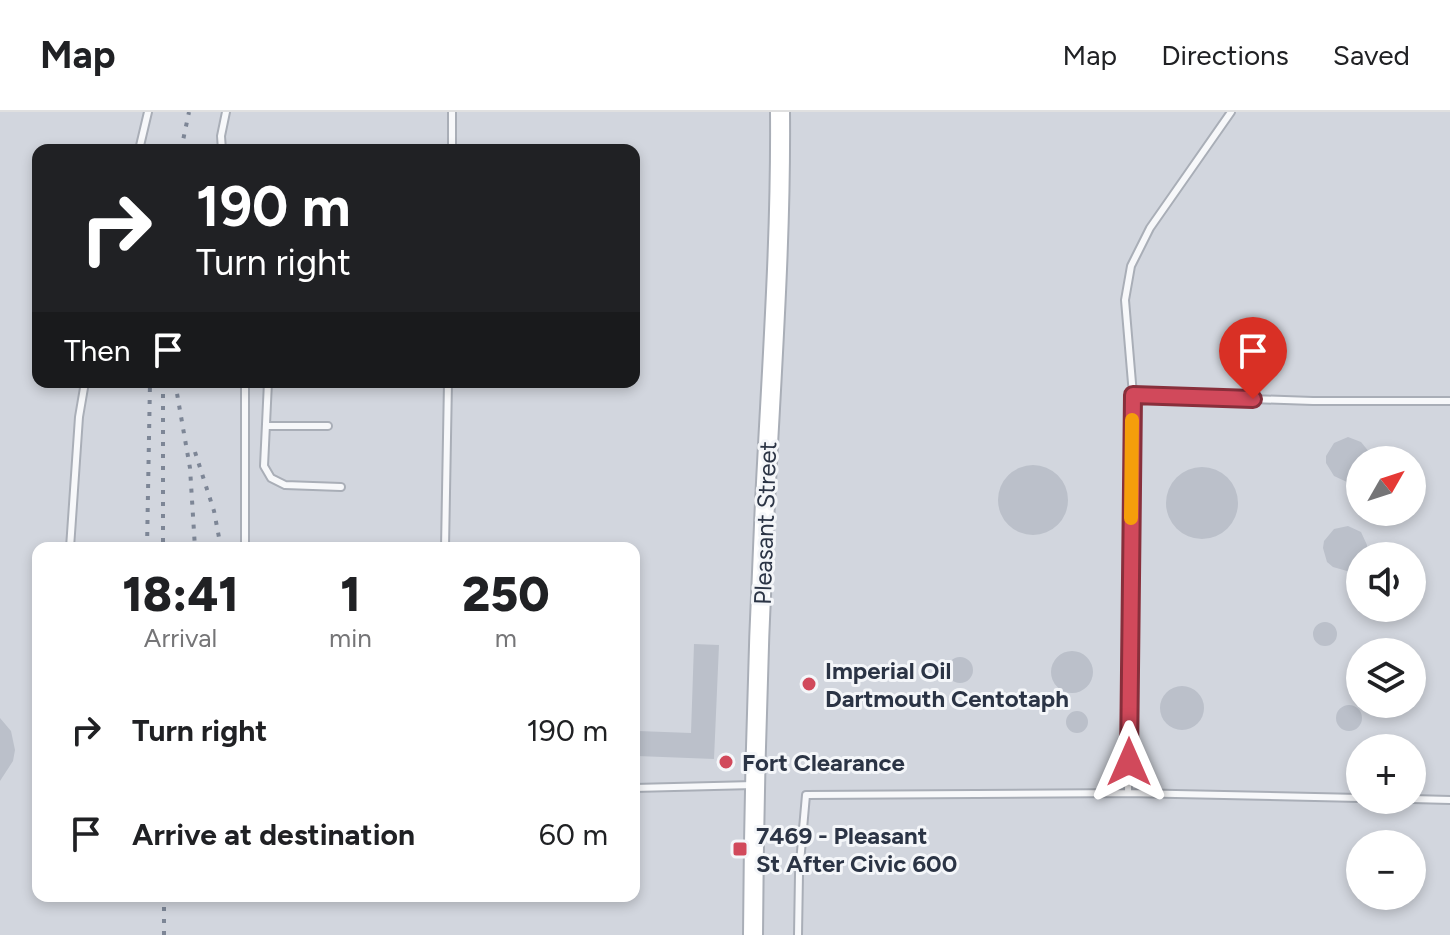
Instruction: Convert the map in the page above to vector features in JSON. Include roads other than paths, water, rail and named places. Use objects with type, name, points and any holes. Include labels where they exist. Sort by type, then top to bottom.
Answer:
[{"type":"main road","name":"Pleasant Street","points":[[753,935],[754,785],[778,267],[780,112]]},
{"type":"lane","points":[[140,144],[148,112]]},
{"type":"lane","points":[[222,144],[226,112]]},
{"type":"lane","points":[[452,112],[452,144]]},
{"type":"lane","points":[[1128,793],[1133,395],[1125,300],[1131,266],[1150,228],[1231,112]]},
{"type":"lane","points":[[70,542],[79,417],[84,388]]},
{"type":"lane","points":[[245,388],[245,542]]},
{"type":"lane","points":[[268,388],[264,466],[271,478],[285,485],[341,487]]},
{"type":"lane","points":[[445,542],[448,388]]},
{"type":"lane","points":[[1133,395],[1450,401]]},
{"type":"lane","points":[[266,426],[328,426]]},
{"type":"lane","points":[[640,788],[754,785]]},
{"type":"lane","points":[[798,935],[799,874],[806,795],[1128,793],[1346,798]]},
{"type":"lane","points":[[1426,799],[1450,800]]},
{"type":"railway","points":[[182,144],[189,112]]},
{"type":"railway","points":[[147,542],[150,388]]},
{"type":"railway","points":[[163,388],[163,542]]},
{"type":"railway","points":[[176,388],[190,468],[195,542]]},
{"type":"railway","points":[[195,452],[214,511],[220,542]]},
{"type":"railway","points":[[164,902],[164,935]]},
{"type":"place","name":"Imperial Oil Dartmouth Centotaph","points":[[809,684]]},
{"type":"place","name":"Fort Clearance","points":[[726,762]]},
{"type":"place","name":"7469 - Pleasant St After Civic 600","points":[[740,849]]}]
